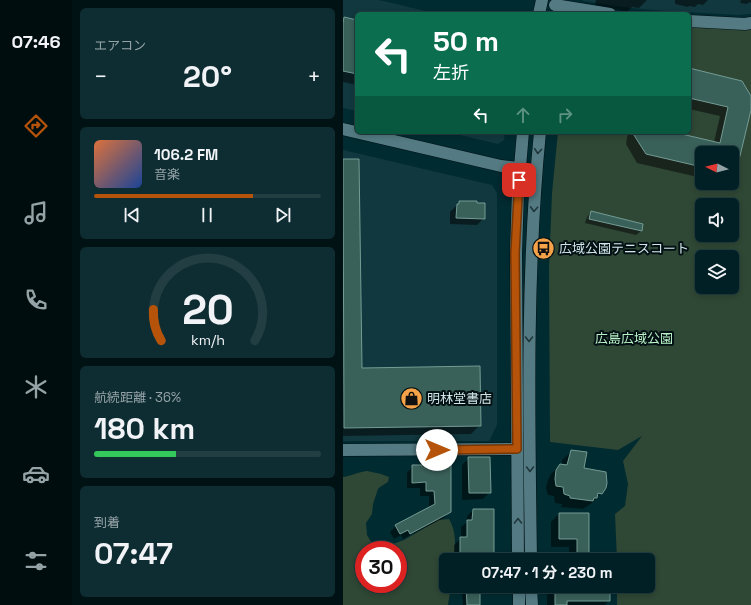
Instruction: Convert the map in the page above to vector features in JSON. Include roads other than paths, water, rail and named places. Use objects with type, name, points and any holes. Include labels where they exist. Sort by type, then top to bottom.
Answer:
[{"type":"street","points":[[539,12],[542,0]]},
{"type":"street","points":[[555,6],[596,12]]},
{"type":"street","points":[[691,21],[751,23]]},
{"type":"street","points":[[343,129],[355,132]]},
{"type":"street","points":[[364,134],[501,166],[537,170]]},
{"type":"street","points":[[518,553],[515,253],[523,134]]},
{"type":"street","points":[[531,553],[529,319],[540,134]]},
{"type":"street","points":[[343,450],[517,449]]},
{"type":"street","points":[[519,593],[519,605]]},
{"type":"street","points":[[531,593],[532,605]]},
{"type":"place","name":"広域公園テニスコート","points":[[544,248]]},
{"type":"place","name":"明林堂書店","points":[[411,398]]},
{"type":"park label","name":"広島広域公園","points":[[634,338]]}]
